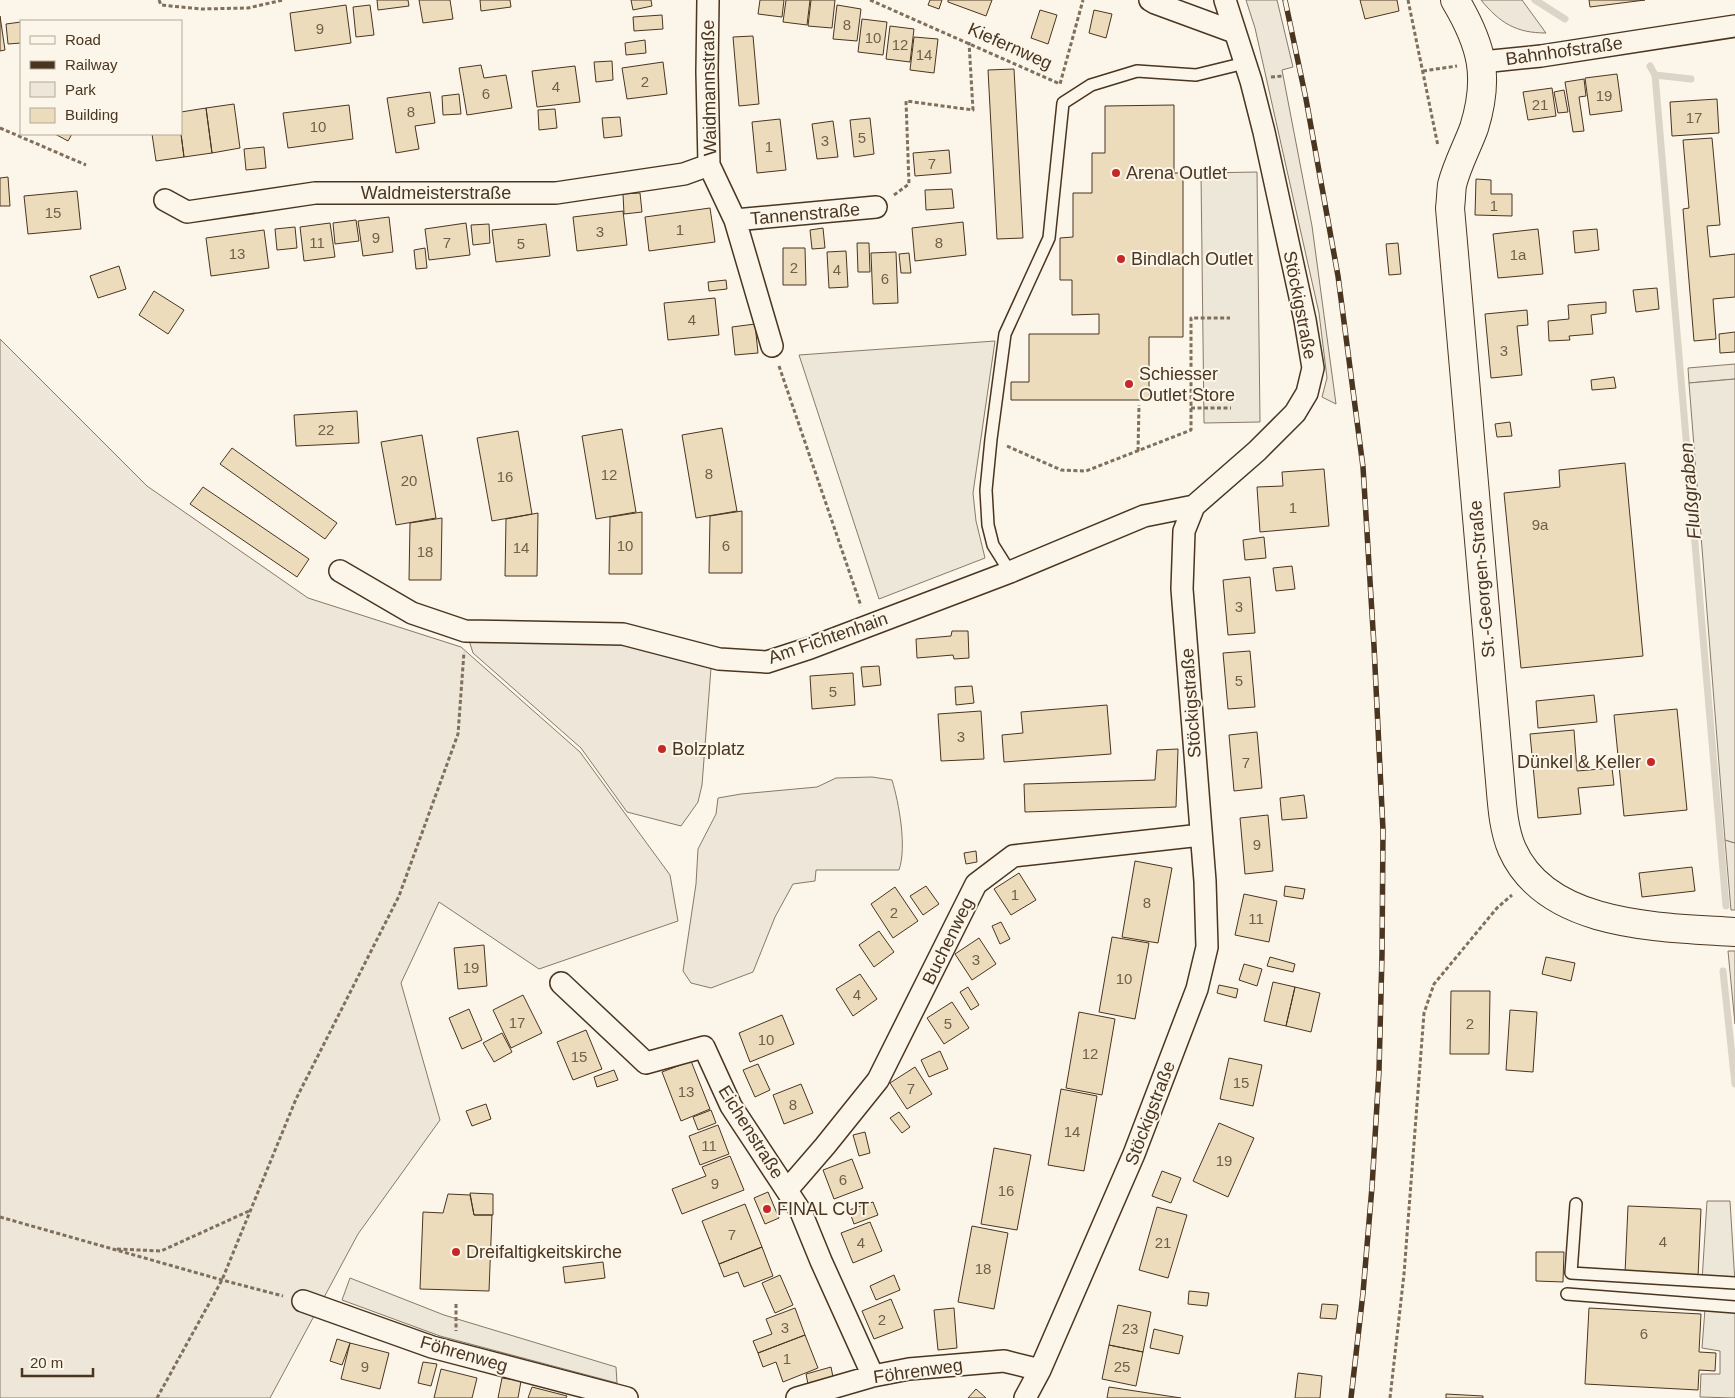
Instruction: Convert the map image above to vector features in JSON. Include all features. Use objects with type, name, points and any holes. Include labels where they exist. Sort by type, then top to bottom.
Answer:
[{"type":"street","name":"Waidmannstraße","points":[[708,0],[709,165],[735,220],[772,346]]},
{"type":"street","points":[[1150,0],[1234,32]]},
{"type":"street","name":"Stöckigstraße","points":[[1025,1398],[1040,1370],[1134,1154],[1197,989],[1207,947],[1205,880],[1182,589],[1184,531],[1194,506],[1257,451],[1295,413],[1307,393],[1312,368],[1306,320],[1264,132],[1225,0]]},
{"type":"street","name":"Bahnhofstraße","points":[[1455,0],[1477,41],[1482,62],[1542,56],[1735,26]]},
{"type":"street","name":"St.-Georgen-Straße","points":[[1482,62],[1482,91],[1474,127],[1452,186],[1450,208],[1500,781],[1505,823],[1511,848],[1531,878],[1547,893],[1588,913],[1637,923],[1735,932]]},
{"type":"street","name":"Waldmeisterstraße","points":[[165,200],[186,212],[315,193],[556,193],[684,174],[709,165]]},
{"type":"street","name":"Tannenstraße","points":[[735,220],[876,207]]},
{"type":"street","name":"Am Fichtenhain","points":[[340,571],[412,613],[465,631],[623,634],[719,659],[767,662],[810,648],[1010,572],[1144,516],[1194,506]]},
{"type":"street","name":"Buchenweg","points":[[787,1190],[878,1080],[976,884],[1013,856],[1201,835]]},
{"type":"street","name":"Eichenstraße","points":[[561,983],[646,1063],[704,1048],[730,1106],[801,1212],[820,1261],[872,1376]]},
{"type":"street","name":"Föhrenweg","points":[[303,1301],[432,1347],[628,1398]]},
{"type":"street","name":"Föhrenweg","points":[[797,1398],[872,1376],[909,1369],[1004,1361],[1040,1370]]},
{"type":"lane","points":[[1010,572],[994,545],[988,525],[986,490],[991,439],[1005,334],[1049,238],[1063,103],[1091,85],[1137,71],[1196,75],[1245,63]]},
{"type":"lane","points":[[1576,1204],[1571,1273],[1735,1283]]},
{"type":"lane","points":[[1567,1294],[1735,1307]]},
{"type":"path","points":[[159,0],[161,5],[201,9],[248,8],[283,0]]},
{"type":"path","name":"Kiefernweg","points":[[870,0],[1060,84],[1083,0]]},
{"type":"path","points":[[1408,0],[1439,153]]},
{"type":"path","points":[[876,207],[909,184],[906,101],[973,110],[968,42]]},
{"type":"path","points":[[1422,70],[1482,62]]},
{"type":"path","points":[[0,128],[86,165]]},
{"type":"path","points":[[991,439],[1061,470],[1086,471],[1191,430],[1191,318],[1230,318]]},
{"type":"path","points":[[772,346],[867,626]]},
{"type":"path","points":[[1138,451],[1139,406]]},
{"type":"path","points":[[1191,408],[1231,408]]},
{"type":"path","points":[[157,1398],[222,1280],[296,1099],[399,896],[458,734],[465,631]]},
{"type":"path","points":[[1390,1398],[1404,1274],[1424,1013],[1434,984],[1497,908],[1531,878]]},
{"type":"path","points":[[111,1249],[161,1251],[250,1211]]},
{"type":"path","points":[[0,1217],[303,1301]]},
{"type":"green space","points":[[1246,0],[1277,0],[1293,67],[1282,70],[1312,226],[1336,404],[1322,397],[1327,378],[1319,313],[1255,28]]},
{"type":"green space","points":[[1481,0],[1522,0],[1546,33],[1535,33],[1509,25],[1495,15]]},
{"type":"green space","points":[[0,339],[147,486],[308,598],[461,647],[580,752],[670,875],[678,921],[539,969],[439,902],[401,983],[440,1120],[358,1234],[270,1398],[0,1398]]},
{"type":"green space","points":[[1735,364],[1735,379],[1689,383],[1688,368]]},
{"type":"green space","points":[[468,637],[621,643],[711,668],[702,785],[698,802],[681,826],[627,812],[581,748],[473,653]]},
{"type":"green space","points":[[872,777],[892,780],[902,837],[899,870],[816,870],[815,881],[793,884],[775,917],[753,972],[711,988],[691,983],[683,971],[696,884],[698,849],[716,814],[718,798],[817,787],[836,778]]},
{"type":"green space","points":[[1725,840],[1735,843],[1735,910],[1731,910]]},
{"type":"green space","points":[[1728,951],[1735,951],[1735,1024]]},
{"type":"shaded area","name":"Bindlach Outlet","points":[[1257,172],[1260,422],[1204,423],[1201,173]]},
{"type":"shaded area","points":[[995,341],[973,493],[976,521],[985,558],[879,599],[799,355]]},
{"type":"shaded area","points":[[1735,379],[1735,843],[1725,840],[1689,383]]},
{"type":"shaded area","points":[[1707,1201],[1730,1201],[1735,1283],[1702,1281]]},
{"type":"shaded area","points":[[350,1278],[444,1315],[616,1367],[617,1383],[440,1336],[342,1300]]},
{"type":"shaded area","points":[[1705,1309],[1735,1313],[1735,1398],[1700,1397],[1701,1374],[1720,1374],[1720,1351],[1702,1348]]},
{"type":"building","points":[[377,0],[408,0],[409,6],[378,10]]},
{"type":"building","points":[[419,0],[450,0],[453,19],[423,23]]},
{"type":"building","points":[[480,0],[510,0],[511,7],[481,11]]},
{"type":"building","points":[[631,0],[651,0],[652,6],[633,10]]},
{"type":"building","points":[[760,0],[784,0],[782,17],[758,14]]},
{"type":"building","points":[[786,0],[810,0],[807,25],[783,22]]},
{"type":"building","points":[[811,0],[835,0],[832,28],[808,26]]},
{"type":"building","points":[[930,0],[942,0],[939,9],[928,5]]},
{"type":"building","points":[[948,0],[992,0],[986,16],[948,2]]},
{"type":"building","points":[[1360,0],[1397,0],[1399,11],[1365,19]]},
{"type":"building","points":[[1589,0],[1645,0],[1590,7]]},
{"type":"building","points":[[346,5],[351,43],[295,51],[290,13]]},
{"type":"building","points":[[370,5],[374,35],[356,37],[353,7]]},
{"type":"building","points":[[837,5],[861,9],[857,41],[833,39]]},
{"type":"building","points":[[1040,10],[1057,15],[1048,44],[1031,38]]},
{"type":"building","points":[[1094,10],[1112,14],[1106,38],[1089,33]]},
{"type":"building","points":[[662,15],[663,29],[634,31],[633,17]]},
{"type":"building","points":[[0,16],[5,50],[0,51]]},
{"type":"building","points":[[862,19],[887,22],[883,55],[858,52]]},
{"type":"building","points":[[20,22],[20,43],[8,44],[6,24]]},
{"type":"building","points":[[890,26],[914,29],[910,62],[886,59]]},
{"type":"building","points":[[753,36],[759,104],[739,106],[733,37]]},
{"type":"building","points":[[914,37],[938,39],[934,73],[910,70]]},
{"type":"building","points":[[645,40],[646,53],[626,55],[625,43]]},
{"type":"building","points":[[612,61],[613,80],[596,82],[594,62]]},
{"type":"building","points":[[663,62],[667,94],[627,99],[622,68]]},
{"type":"building","points":[[481,65],[484,78],[506,75],[512,108],[467,115],[459,68]]},
{"type":"building","points":[[575,66],[580,102],[537,107],[532,71]]},
{"type":"building","points":[[1014,69],[1023,238],[997,239],[988,70]]},
{"type":"building","points":[[1617,74],[1622,111],[1590,115],[1585,78]]},
{"type":"building","points":[[1584,79],[1586,96],[1579,97],[1584,131],[1573,132],[1565,82]]},
{"type":"building","points":[[1552,88],[1556,116],[1528,120],[1523,92]]},
{"type":"building","points":[[1564,90],[1568,112],[1558,113],[1554,92]]},
{"type":"building","points":[[430,92],[435,123],[415,126],[419,149],[396,153],[387,98]]},
{"type":"building","points":[[459,94],[461,114],[443,115],[442,96]]},
{"type":"building","points":[[1717,99],[1719,133],[1672,136],[1670,102]]},
{"type":"building","points":[[234,104],[240,148],[212,153],[206,108]]},
{"type":"building","points":[[349,105],[353,139],[288,148],[283,113]]},
{"type":"building","name":"Bindlach Outlet","points":[[1174,105],[1174,173],[1183,173],[1183,337],[1149,337],[1149,400],[1011,400],[1011,382],[1029,382],[1029,334],[1099,334],[1099,314],[1072,315],[1072,280],[1060,280],[1060,238],[1073,237],[1073,193],[1092,193],[1092,153],[1105,153],[1105,106]]},
{"type":"building","points":[[206,108],[212,153],[184,157],[181,135],[182,112]]},
{"type":"building","points":[[555,109],[557,128],[539,130],[538,110]]},
{"type":"building","points":[[620,117],[622,136],[604,138],[602,118]]},
{"type":"building","points":[[870,118],[874,154],[854,157],[850,120]]},
{"type":"building","points":[[780,119],[786,170],[757,173],[752,122]]},
{"type":"building","points":[[833,121],[838,157],[817,159],[812,124]]},
{"type":"building","points":[[57,135],[71,135],[68,141]]},
{"type":"building","points":[[152,135],[181,135],[184,157],[156,161]]},
{"type":"building","points":[[1712,138],[1720,225],[1707,226],[1710,257],[1735,254],[1735,297],[1713,299],[1716,339],[1694,341],[1683,209],[1689,208],[1683,140]]},
{"type":"building","points":[[264,147],[266,168],[246,170],[244,149]]},
{"type":"building","points":[[949,150],[951,173],[915,176],[913,153]]},
{"type":"building","points":[[8,177],[10,206],[0,206],[0,178]]},
{"type":"building","points":[[1476,179],[1491,180],[1491,194],[1512,194],[1512,216],[1475,215]]},
{"type":"building","points":[[952,189],[954,208],[926,210],[925,190]]},
{"type":"building","points":[[77,191],[81,229],[28,234],[24,196]]},
{"type":"building","points":[[640,193],[642,212],[624,214],[623,194]]},
{"type":"building","points":[[710,208],[715,242],[649,251],[645,217]]},
{"type":"building","points":[[623,211],[627,245],[577,251],[573,217]]},
{"type":"building","points":[[389,217],[393,252],[363,256],[358,221]]},
{"type":"building","points":[[356,220],[359,241],[335,244],[333,223]]},
{"type":"building","points":[[963,222],[966,255],[915,261],[912,228]]},
{"type":"building","points":[[330,223],[335,257],[304,261],[300,227]]},
{"type":"building","points":[[466,223],[470,255],[429,260],[425,229]]},
{"type":"building","points":[[489,224],[490,243],[473,245],[471,225]]},
{"type":"building","points":[[546,224],[550,256],[496,262],[492,230]]},
{"type":"building","points":[[295,227],[297,248],[277,250],[275,229]]},
{"type":"building","points":[[823,228],[825,248],[812,249],[810,230]]},
{"type":"building","points":[[1538,229],[1543,274],[1498,278],[1493,234]]},
{"type":"building","points":[[1597,229],[1599,250],[1575,253],[1573,231]]},
{"type":"building","points":[[264,230],[269,268],[211,276],[206,238]]},
{"type":"building","points":[[857,243],[869,243],[870,272],[858,272]]},
{"type":"building","points":[[1398,243],[1401,274],[1389,275],[1386,244]]},
{"type":"building","points":[[425,248],[427,268],[416,269],[414,250]]},
{"type":"building","points":[[783,248],[805,248],[806,285],[783,285]]},
{"type":"building","points":[[846,251],[848,287],[829,288],[827,252]]},
{"type":"building","points":[[896,252],[898,303],[873,304],[871,253]]},
{"type":"building","points":[[909,253],[911,273],[901,273],[899,254]]},
{"type":"building","points":[[119,266],[126,289],[98,298],[90,276]]},
{"type":"building","points":[[726,280],[727,289],[709,291],[708,282]]},
{"type":"building","points":[[1657,288],[1659,309],[1636,312],[1633,290]]},
{"type":"building","points":[[154,291],[184,310],[168,334],[139,315]]},
{"type":"building","points":[[715,298],[719,335],[668,340],[664,303]]},
{"type":"building","points":[[1606,302],[1606,313],[1591,315],[1593,334],[1569,336],[1570,340],[1549,341],[1548,321],[1569,319],[1568,305]]},
{"type":"building","points":[[1527,310],[1528,325],[1517,326],[1522,375],[1491,378],[1485,314]]},
{"type":"building","points":[[755,324],[758,353],[735,355],[732,327]]},
{"type":"building","points":[[1735,332],[1735,352],[1720,353],[1719,334]]},
{"type":"building","points":[[1614,377],[1616,388],[1592,390],[1591,380]]},
{"type":"building","points":[[357,411],[359,443],[296,446],[294,415]]},
{"type":"building","points":[[1510,422],[1512,436],[1497,437],[1495,424]]},
{"type":"building","points":[[722,428],[737,511],[696,518],[682,435]]},
{"type":"building","points":[[622,429],[636,512],[596,519],[582,436]]},
{"type":"building","points":[[518,431],[532,514],[492,521],[477,438]]},
{"type":"building","points":[[422,435],[436,518],[396,525],[381,442]]},
{"type":"building","points":[[232,448],[337,523],[325,539],[220,464]]},
{"type":"building","points":[[1625,463],[1643,656],[1521,668],[1504,493],[1560,487],[1559,470]]},
{"type":"building","points":[[1324,469],[1329,526],[1260,532],[1257,487],[1283,486],[1282,472]]},
{"type":"building","points":[[203,487],[309,559],[297,577],[190,504]]},
{"type":"building","points":[[742,511],[742,573],[709,573],[710,516]]},
{"type":"building","points":[[642,512],[642,574],[609,574],[610,517]]},
{"type":"building","points":[[538,513],[537,576],[505,576],[506,519]]},
{"type":"building","points":[[442,518],[441,580],[409,580],[410,523]]},
{"type":"building","points":[[1264,537],[1266,558],[1245,560],[1243,540]]},
{"type":"building","points":[[1292,566],[1295,589],[1276,591],[1273,568]]},
{"type":"building","points":[[1250,577],[1255,633],[1228,635],[1223,580]]},
{"type":"building","points":[[952,631],[968,631],[969,658],[954,659],[953,655],[917,658],[916,639],[951,636]]},
{"type":"building","points":[[1250,651],[1255,707],[1228,709],[1223,653]]},
{"type":"building","points":[[879,666],[881,685],[863,687],[861,667]]},
{"type":"building","points":[[853,673],[855,705],[812,709],[810,676]]},
{"type":"building","points":[[972,686],[974,703],[956,705],[955,687]]},
{"type":"building","points":[[1594,695],[1597,722],[1538,728],[1536,701]]},
{"type":"building","points":[[1107,705],[1111,754],[1004,762],[1002,735],[1023,733],[1021,712]]},
{"type":"building","name":"Dünkel & Keller","points":[[1677,709],[1687,810],[1624,816],[1614,715]]},
{"type":"building","points":[[981,711],[984,759],[941,761],[938,714]]},
{"type":"building","points":[[1574,730],[1577,771],[1612,768],[1614,785],[1578,788],[1581,814],[1538,818],[1530,734]]},
{"type":"building","points":[[1257,732],[1262,788],[1234,791],[1229,735]]},
{"type":"building","points":[[1178,749],[1176,807],[1025,812],[1024,784],[1155,780],[1157,750]]},
{"type":"building","points":[[1304,795],[1307,818],[1282,820],[1280,798]]},
{"type":"building","points":[[1268,815],[1273,871],[1245,874],[1240,818]]},
{"type":"building","points":[[976,851],[977,862],[966,864],[964,853]]},
{"type":"building","points":[[1135,861],[1172,868],[1158,943],[1122,937]]},
{"type":"building","points":[[1692,867],[1695,891],[1642,897],[1639,873]]},
{"type":"building","points":[[1019,873],[1036,900],[1011,915],[994,889]]},
{"type":"building","points":[[926,886],[939,904],[923,915],[910,896]]},
{"type":"building","points":[[1285,886],[1305,889],[1303,899],[1284,896]]},
{"type":"building","points":[[895,887],[918,921],[893,938],[871,904]]},
{"type":"building","points":[[1244,894],[1277,901],[1269,942],[1235,935]]},
{"type":"building","points":[[1001,922],[1010,939],[1000,944],[992,926]]},
{"type":"building","points":[[879,931],[894,952],[874,967],[859,945]]},
{"type":"building","points":[[1112,937],[1149,943],[1135,1019],[1099,1012]]},
{"type":"building","points":[[979,938],[996,964],[972,980],[955,954]]},
{"type":"building","points":[[484,945],[487,986],[458,989],[454,948]]},
{"type":"building","points":[[1270,957],[1295,964],[1293,972],[1267,966]]},
{"type":"building","points":[[1546,957],[1575,963],[1571,981],[1542,974]]},
{"type":"building","points":[[1244,964],[1262,969],[1257,986],[1239,980]]},
{"type":"building","points":[[860,974],[877,999],[853,1016],[836,989]]},
{"type":"building","points":[[1273,982],[1295,987],[1286,1026],[1264,1021]]},
{"type":"building","points":[[1219,985],[1238,989],[1236,998],[1217,993]]},
{"type":"building","points":[[968,987],[979,1005],[971,1010],[960,992]]},
{"type":"building","points":[[1295,987],[1320,993],[1311,1032],[1286,1026]]},
{"type":"building","points":[[1451,991],[1490,991],[1489,1054],[1450,1054]]},
{"type":"building","points":[[523,995],[542,1033],[511,1048],[493,1010]]},
{"type":"building","points":[[952,1002],[969,1028],[944,1044],[927,1018]]},
{"type":"building","points":[[469,1009],[482,1040],[462,1049],[449,1018]]},
{"type":"building","points":[[1510,1010],[1537,1012],[1533,1072],[1506,1070]]},
{"type":"building","points":[[1079,1012],[1115,1019],[1102,1095],[1066,1088]]},
{"type":"building","points":[[782,1015],[794,1044],[750,1062],[739,1033]]},
{"type":"building","points":[[586,1030],[602,1069],[573,1080],[557,1042]]},
{"type":"building","points":[[502,1033],[512,1052],[494,1062],[483,1043]]},
{"type":"building","points":[[940,1051],[948,1069],[929,1077],[921,1060]]},
{"type":"building","points":[[1229,1058],[1262,1065],[1253,1106],[1220,1099]]},
{"type":"building","points":[[691,1061],[710,1109],[681,1121],[662,1072]]},
{"type":"building","points":[[758,1064],[770,1090],[755,1097],[743,1070]]},
{"type":"building","points":[[915,1067],[932,1094],[907,1109],[890,1083]]},
{"type":"building","points":[[614,1070],[618,1080],[597,1087],[594,1077]]},
{"type":"building","points":[[801,1084],[813,1113],[784,1124],[773,1095]]},
{"type":"building","points":[[1061,1089],[1097,1096],[1084,1171],[1048,1165]]},
{"type":"building","points":[[486,1104],[491,1119],[472,1126],[466,1111]]},
{"type":"building","points":[[711,1110],[716,1123],[698,1130],[693,1117]]},
{"type":"building","points":[[899,1112],[910,1127],[902,1133],[890,1118]]},
{"type":"building","points":[[1219,1123],[1254,1138],[1228,1197],[1193,1181]]},
{"type":"building","points":[[718,1125],[729,1154],[700,1165],[689,1136]]},
{"type":"building","points":[[865,1132],[870,1153],[859,1156],[853,1135]]},
{"type":"building","points":[[994,1148],[1031,1155],[1017,1230],[981,1224]]},
{"type":"building","points":[[730,1156],[744,1190],[682,1214],[672,1189],[706,1176],[702,1167]]},
{"type":"building","points":[[852,1159],[863,1188],[834,1199],[823,1170]]},
{"type":"building","points":[[1162,1171],[1181,1178],[1171,1203],[1152,1196]]},
{"type":"building","points":[[768,1192],[779,1218],[765,1224],[754,1198]]},
{"type":"building","points":[[470,1193],[493,1194],[493,1215],[474,1215]]},
{"type":"building","name":"Dreifaltigkeitskirche","points":[[448,1194],[470,1195],[474,1215],[492,1215],[489,1291],[420,1289],[423,1212],[443,1213]]},
{"type":"building","points":[[873,1202],[878,1215],[854,1224],[849,1210]]},
{"type":"building","points":[[745,1204],[762,1247],[719,1264],[702,1221]]},
{"type":"building","points":[[1628,1206],[1701,1209],[1698,1277],[1625,1274]]},
{"type":"building","points":[[1157,1207],[1187,1215],[1168,1278],[1139,1270]]},
{"type":"building","points":[[870,1222],[882,1251],[853,1263],[841,1233]]},
{"type":"building","points":[[972,1226],[1008,1233],[994,1309],[958,1302]]},
{"type":"building","points":[[762,1247],[773,1276],[744,1287],[738,1272],[724,1277],[719,1264]]},
{"type":"building","points":[[1536,1252],[1564,1252],[1563,1282],[1536,1281]]},
{"type":"building","points":[[603,1262],[605,1278],[565,1283],[563,1267]]},
{"type":"building","points":[[780,1275],[793,1305],[775,1313],[762,1283]]},
{"type":"building","points":[[894,1275],[900,1290],[876,1300],[870,1286]]},
{"type":"building","points":[[1189,1291],[1209,1293],[1207,1306],[1188,1304]]},
{"type":"building","points":[[891,1299],[903,1328],[874,1339],[862,1311]]},
{"type":"building","points":[[1322,1304],[1338,1305],[1336,1319],[1320,1318]]},
{"type":"building","points":[[1118,1305],[1151,1312],[1143,1352],[1109,1345]]},
{"type":"building","points":[[795,1308],[805,1335],[758,1353],[753,1341],[772,1334],[766,1319]]},
{"type":"building","points":[[954,1308],[957,1348],[938,1350],[934,1310]]},
{"type":"building","points":[[1589,1308],[1701,1314],[1699,1352],[1716,1353],[1715,1371],[1699,1370],[1698,1390],[1585,1384]]},
{"type":"building","points":[[1154,1329],[1183,1336],[1179,1354],[1150,1348]]},
{"type":"building","points":[[805,1335],[818,1368],[783,1382],[776,1362],[763,1367],[758,1353]]},
{"type":"building","points":[[337,1339],[350,1343],[342,1365],[330,1361]]},
{"type":"building","points":[[350,1343],[389,1353],[380,1389],[341,1379]]},
{"type":"building","points":[[1109,1345],[1143,1352],[1136,1386],[1102,1379]]},
{"type":"building","points":[[423,1362],[437,1364],[431,1386],[418,1383]]},
{"type":"building","points":[[831,1367],[833,1377],[808,1384],[806,1374]]},
{"type":"building","points":[[441,1369],[477,1378],[472,1398],[434,1398]]},
{"type":"building","points":[[1298,1373],[1322,1376],[1320,1398],[1295,1398]]},
{"type":"building","points":[[502,1378],[521,1381],[518,1398],[498,1398]]},
{"type":"building","points":[[532,1387],[567,1396],[566,1398],[528,1398]]},
{"type":"building","points":[[1109,1387],[1181,1398],[1107,1398]]},
{"type":"building","points":[[976,1389],[986,1398],[968,1398]]},
{"type":"building","points":[[1446,1394],[1483,1396],[1483,1398],[1446,1398]]},
{"type":"waterway","points":[[1535,0],[1565,19]]},
{"type":"waterway","name":"Flußgraben","points":[[1650,66],[1655,75],[1726,906]]},
{"type":"waterway","points":[[1655,75],[1691,79]]},
{"type":"waterway","name":"Flußgraben","points":[[1723,971],[1735,1084]]},
{"type":"railway","points":[[1285,0],[1306,99],[1338,276],[1363,467],[1383,830],[1379,1071],[1363,1293],[1351,1398]]},
{"type":"place","name":"Arena Outlet","points":[[1116,173]]},
{"type":"place","name":"Bindlach Outlet","points":[[1121,259]]},
{"type":"place","name":"Schiesser Outlet Store","points":[[1129,384]]},
{"type":"place","name":"Bolzplatz","points":[[662,749]]},
{"type":"place","name":"Dünkel & Keller","points":[[1651,762]]},
{"type":"place","name":"FINAL CUT","points":[[767,1209]]},
{"type":"place","name":"Dreifaltigkeitskirche","points":[[456,1252]]}]
